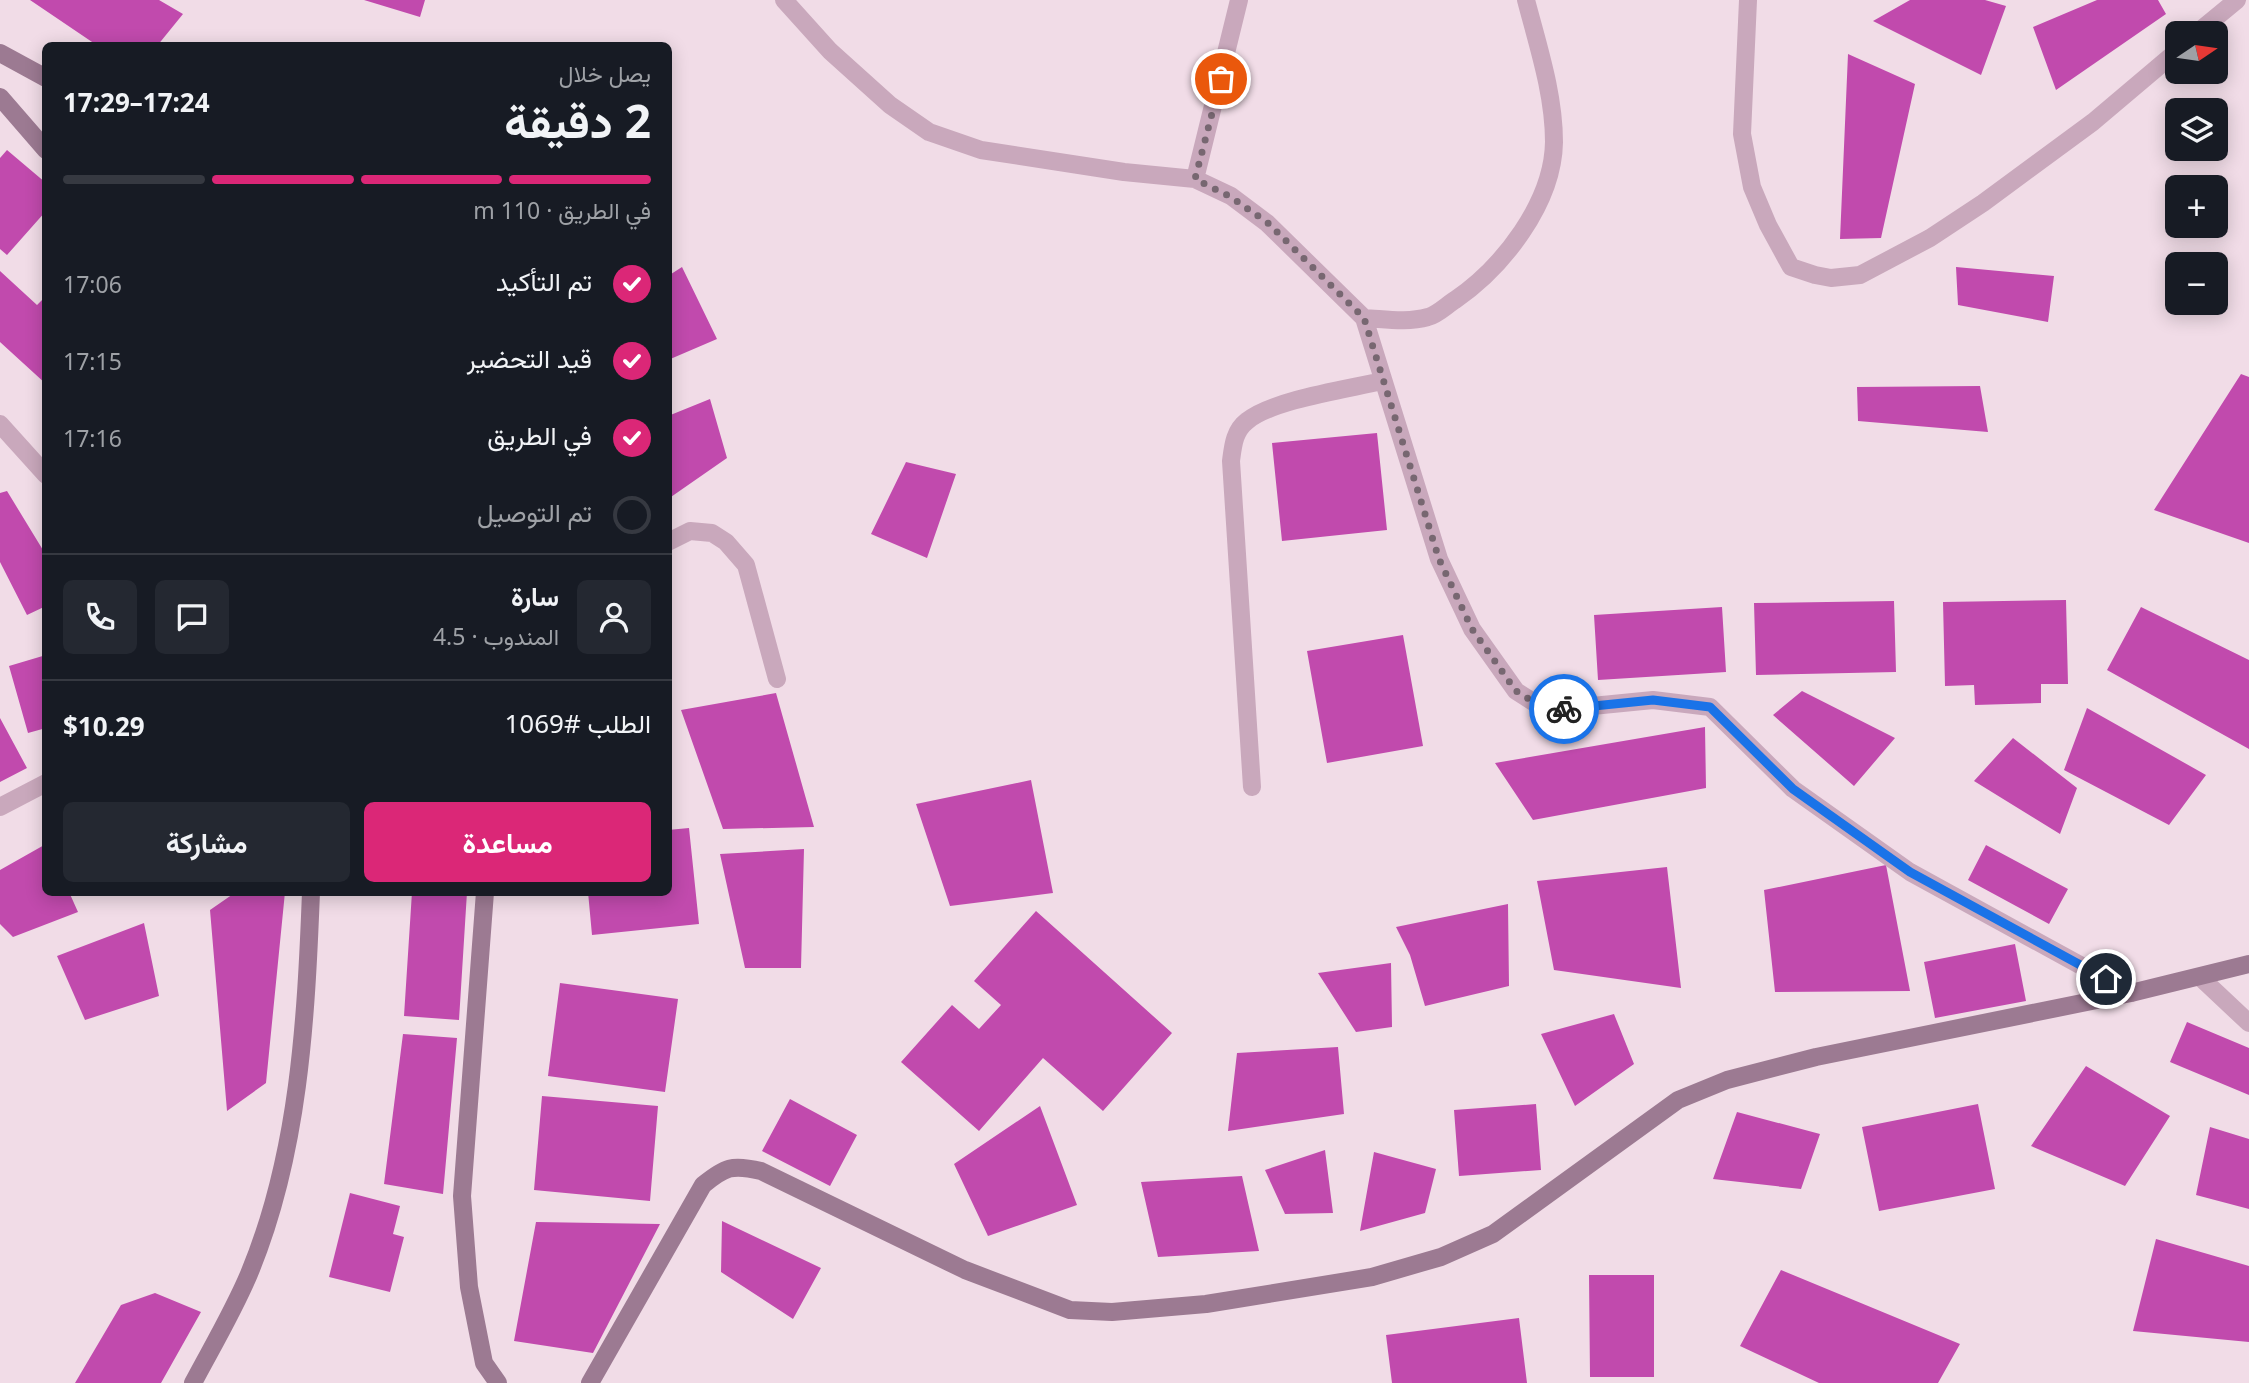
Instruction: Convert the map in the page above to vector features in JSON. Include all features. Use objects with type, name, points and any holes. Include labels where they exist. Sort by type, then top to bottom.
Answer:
[{"type":"street","points":[[784,0],[830,51],[890,105],[929,132],[981,150],[1124,172],[1195,179],[1231,197],[1268,223],[1364,318],[1439,559],[1472,629],[1516,691],[1538,705],[1562,709],[1653,700],[1710,707],[1793,789],[1910,872],[2131,993]]},
{"type":"street","points":[[1195,179],[1239,0]]},
{"type":"street","points":[[1364,318],[1401,320],[1430,317],[1476,286],[1512,245],[1538,206],[1549,179],[1554,142],[1547,77],[1526,0]]},
{"type":"street","points":[[1748,0],[1742,134],[1752,187],[1768,225],[1791,267],[1831,278],[1860,275],[1930,238],[2094,122],[2165,61]]},
{"type":"street","points":[[2212,21],[2237,0]]},
{"type":"street","points":[[0,53],[42,76]]},
{"type":"street","points":[[0,97],[42,145]]},
{"type":"street","points":[[1252,787],[1231,461],[1234,437],[1246,421],[1276,406],[1382,381]]},
{"type":"street","points":[[0,424],[42,471]]},
{"type":"street","points":[[672,539],[690,531],[712,533],[726,542],[746,565],[777,679]]},
{"type":"street","points":[[0,807],[42,785]]},
{"type":"street","points":[[193,1383],[249,1273],[275,1196],[289,1132],[302,1050],[312,896]]},
{"type":"street","points":[[485,896],[462,1196],[469,1287],[484,1363],[498,1383]]},
{"type":"street","points":[[590,1383],[703,1185],[722,1169],[745,1167],[761,1171],[965,1270],[1070,1310],[1112,1312],[1206,1304],[1372,1277],[1441,1257],[1493,1234],[1678,1100],[1727,1080],[1816,1057],[2131,993],[2249,964]]},
{"type":"street","points":[[2200,976],[2249,1023]]},
{"type":"building","points":[[30,0],[159,0],[183,14],[160,42],[92,42]]},
{"type":"building","points":[[364,0],[425,0],[420,17]]},
{"type":"building","points":[[1910,0],[1985,0],[2006,6],[1981,75],[1873,21]]},
{"type":"building","points":[[2097,0],[2158,0],[2166,14],[2056,90],[2033,27]]},
{"type":"building","points":[[1848,54],[1915,84],[1881,238],[1840,239]]},
{"type":"building","points":[[7,150],[42,180],[42,216],[7,255],[0,249],[0,158]]},
{"type":"building","points":[[682,267],[717,339],[672,358],[672,273]]},
{"type":"building","points":[[1956,267],[2054,276],[2048,322],[1958,305]]},
{"type":"building","points":[[0,271],[37,305],[42,300],[42,380],[0,342]]},
{"type":"building","points":[[2241,374],[2249,377],[2249,543],[2154,510]]},
{"type":"building","points":[[1980,386],[1988,432],[1858,421],[1857,387]]},
{"type":"building","points":[[710,399],[727,458],[672,496],[672,414]]},
{"type":"building","points":[[1377,433],[1387,530],[1282,541],[1272,443]]},
{"type":"building","points":[[906,462],[956,474],[927,558],[871,534]]},
{"type":"building","points":[[7,491],[42,548],[42,608],[27,615],[0,562],[0,493]]},
{"type":"building","points":[[2066,600],[2068,684],[2041,684],[2041,703],[1975,705],[1974,685],[1945,686],[1943,602]]},
{"type":"building","points":[[1894,601],[1896,672],[1756,675],[1754,603]]},
{"type":"building","points":[[1722,607],[1726,672],[1598,680],[1594,615]]},
{"type":"building","points":[[2141,607],[2249,660],[2249,749],[2107,670]]},
{"type":"building","points":[[1403,635],[1423,746],[1327,763],[1307,651]]},
{"type":"building","points":[[42,656],[42,729],[28,733],[9,666]]},
{"type":"building","points":[[1802,691],[1895,738],[1854,786],[1773,715]]},
{"type":"building","points":[[776,693],[814,827],[723,829],[681,710]]},
{"type":"building","points":[[2087,708],[2206,775],[2169,825],[2064,770]]},
{"type":"building","points":[[0,718],[27,768],[0,782]]},
{"type":"building","points":[[1705,727],[1706,788],[1533,820],[1495,763]]},
{"type":"building","points":[[2013,738],[2077,788],[2060,834],[1974,781]]},
{"type":"building","points":[[1031,780],[1053,893],[950,906],[916,804]]},
{"type":"building","points":[[689,828],[699,924],[592,935],[588,896],[672,896],[672,830]]},
{"type":"building","points":[[1986,845],[2068,889],[2049,924],[1968,880]]},
{"type":"building","points":[[42,846],[42,896],[71,896],[78,912],[13,937],[0,924],[0,870]]},
{"type":"building","points":[[804,849],[801,968],[745,968],[720,854]]},
{"type":"building","points":[[1886,865],[1910,991],[1775,992],[1764,890]]},
{"type":"building","points":[[1667,867],[1681,988],[1554,970],[1537,881]]},
{"type":"building","points":[[230,896],[285,896],[266,1083],[227,1111],[210,910]]},
{"type":"building","points":[[412,896],[467,896],[459,1020],[404,1016]]},
{"type":"building","points":[[1508,904],[1509,986],[1425,1006],[1410,955],[1396,927]]},
{"type":"building","points":[[1036,911],[1172,1033],[1103,1111],[1043,1058],[979,1131],[901,1062],[952,1005],[979,1029],[1001,1005],[974,981]]},
{"type":"building","points":[[144,923],[159,996],[85,1020],[57,956]]},
{"type":"building","points":[[2015,944],[2026,1001],[1935,1018],[1924,962]]},
{"type":"building","points":[[1391,963],[1392,1027],[1356,1032],[1318,973]]},
{"type":"building","points":[[560,983],[678,999],[665,1092],[548,1076]]},
{"type":"building","points":[[1614,1014],[1634,1064],[1575,1106],[1541,1034]]},
{"type":"building","points":[[2187,1022],[2249,1048],[2249,1095],[2170,1062]]},
{"type":"building","points":[[403,1034],[457,1038],[443,1194],[384,1184]]},
{"type":"building","points":[[1338,1047],[1344,1114],[1228,1131],[1237,1053]]},
{"type":"building","points":[[2086,1066],[2170,1116],[2125,1186],[2031,1146]]},
{"type":"building","points":[[542,1096],[658,1106],[650,1201],[534,1190]]},
{"type":"building","points":[[790,1099],[857,1135],[830,1186],[762,1151]]},
{"type":"building","points":[[1536,1104],[1541,1170],[1459,1176],[1454,1110]]},
{"type":"building","points":[[1978,1104],[1995,1189],[1879,1211],[1862,1127]]},
{"type":"building","points":[[1040,1106],[1077,1205],[988,1236],[954,1164]]},
{"type":"building","points":[[1737,1112],[1820,1134],[1801,1189],[1713,1179]]},
{"type":"building","points":[[2210,1127],[2249,1139],[2249,1209],[2196,1195]]},
{"type":"building","points":[[1325,1150],[1333,1213],[1285,1214],[1265,1170]]},
{"type":"building","points":[[1374,1152],[1436,1169],[1425,1213],[1360,1231]]},
{"type":"building","points":[[1242,1176],[1259,1251],[1158,1257],[1141,1182]]},
{"type":"building","points":[[350,1193],[400,1206],[393,1234],[404,1237],[390,1292],[329,1277]]},
{"type":"building","points":[[722,1221],[821,1268],[793,1319],[721,1272]]},
{"type":"building","points":[[536,1222],[660,1224],[593,1353],[514,1341]]},
{"type":"building","points":[[2156,1239],[2249,1266],[2249,1342],[2133,1331]]},
{"type":"building","points":[[1781,1270],[1960,1344],[1938,1383],[1819,1383],[1740,1346]]},
{"type":"building","points":[[1589,1275],[1654,1275],[1654,1377],[1590,1377]]},
{"type":"building","points":[[155,1293],[201,1312],[161,1383],[75,1383],[121,1305]]},
{"type":"building","points":[[1519,1318],[1527,1383],[1392,1383],[1386,1335]]},
{"type":"way so far","points":[[1221,79],[1195,179],[1231,197],[1268,223],[1364,318],[1439,559],[1472,629],[1516,691],[1538,705],[1564,709]]},
{"type":"route","points":[[1564,709],[1653,700],[1710,707],[1793,789],[1910,872],[2106,979]]}]
